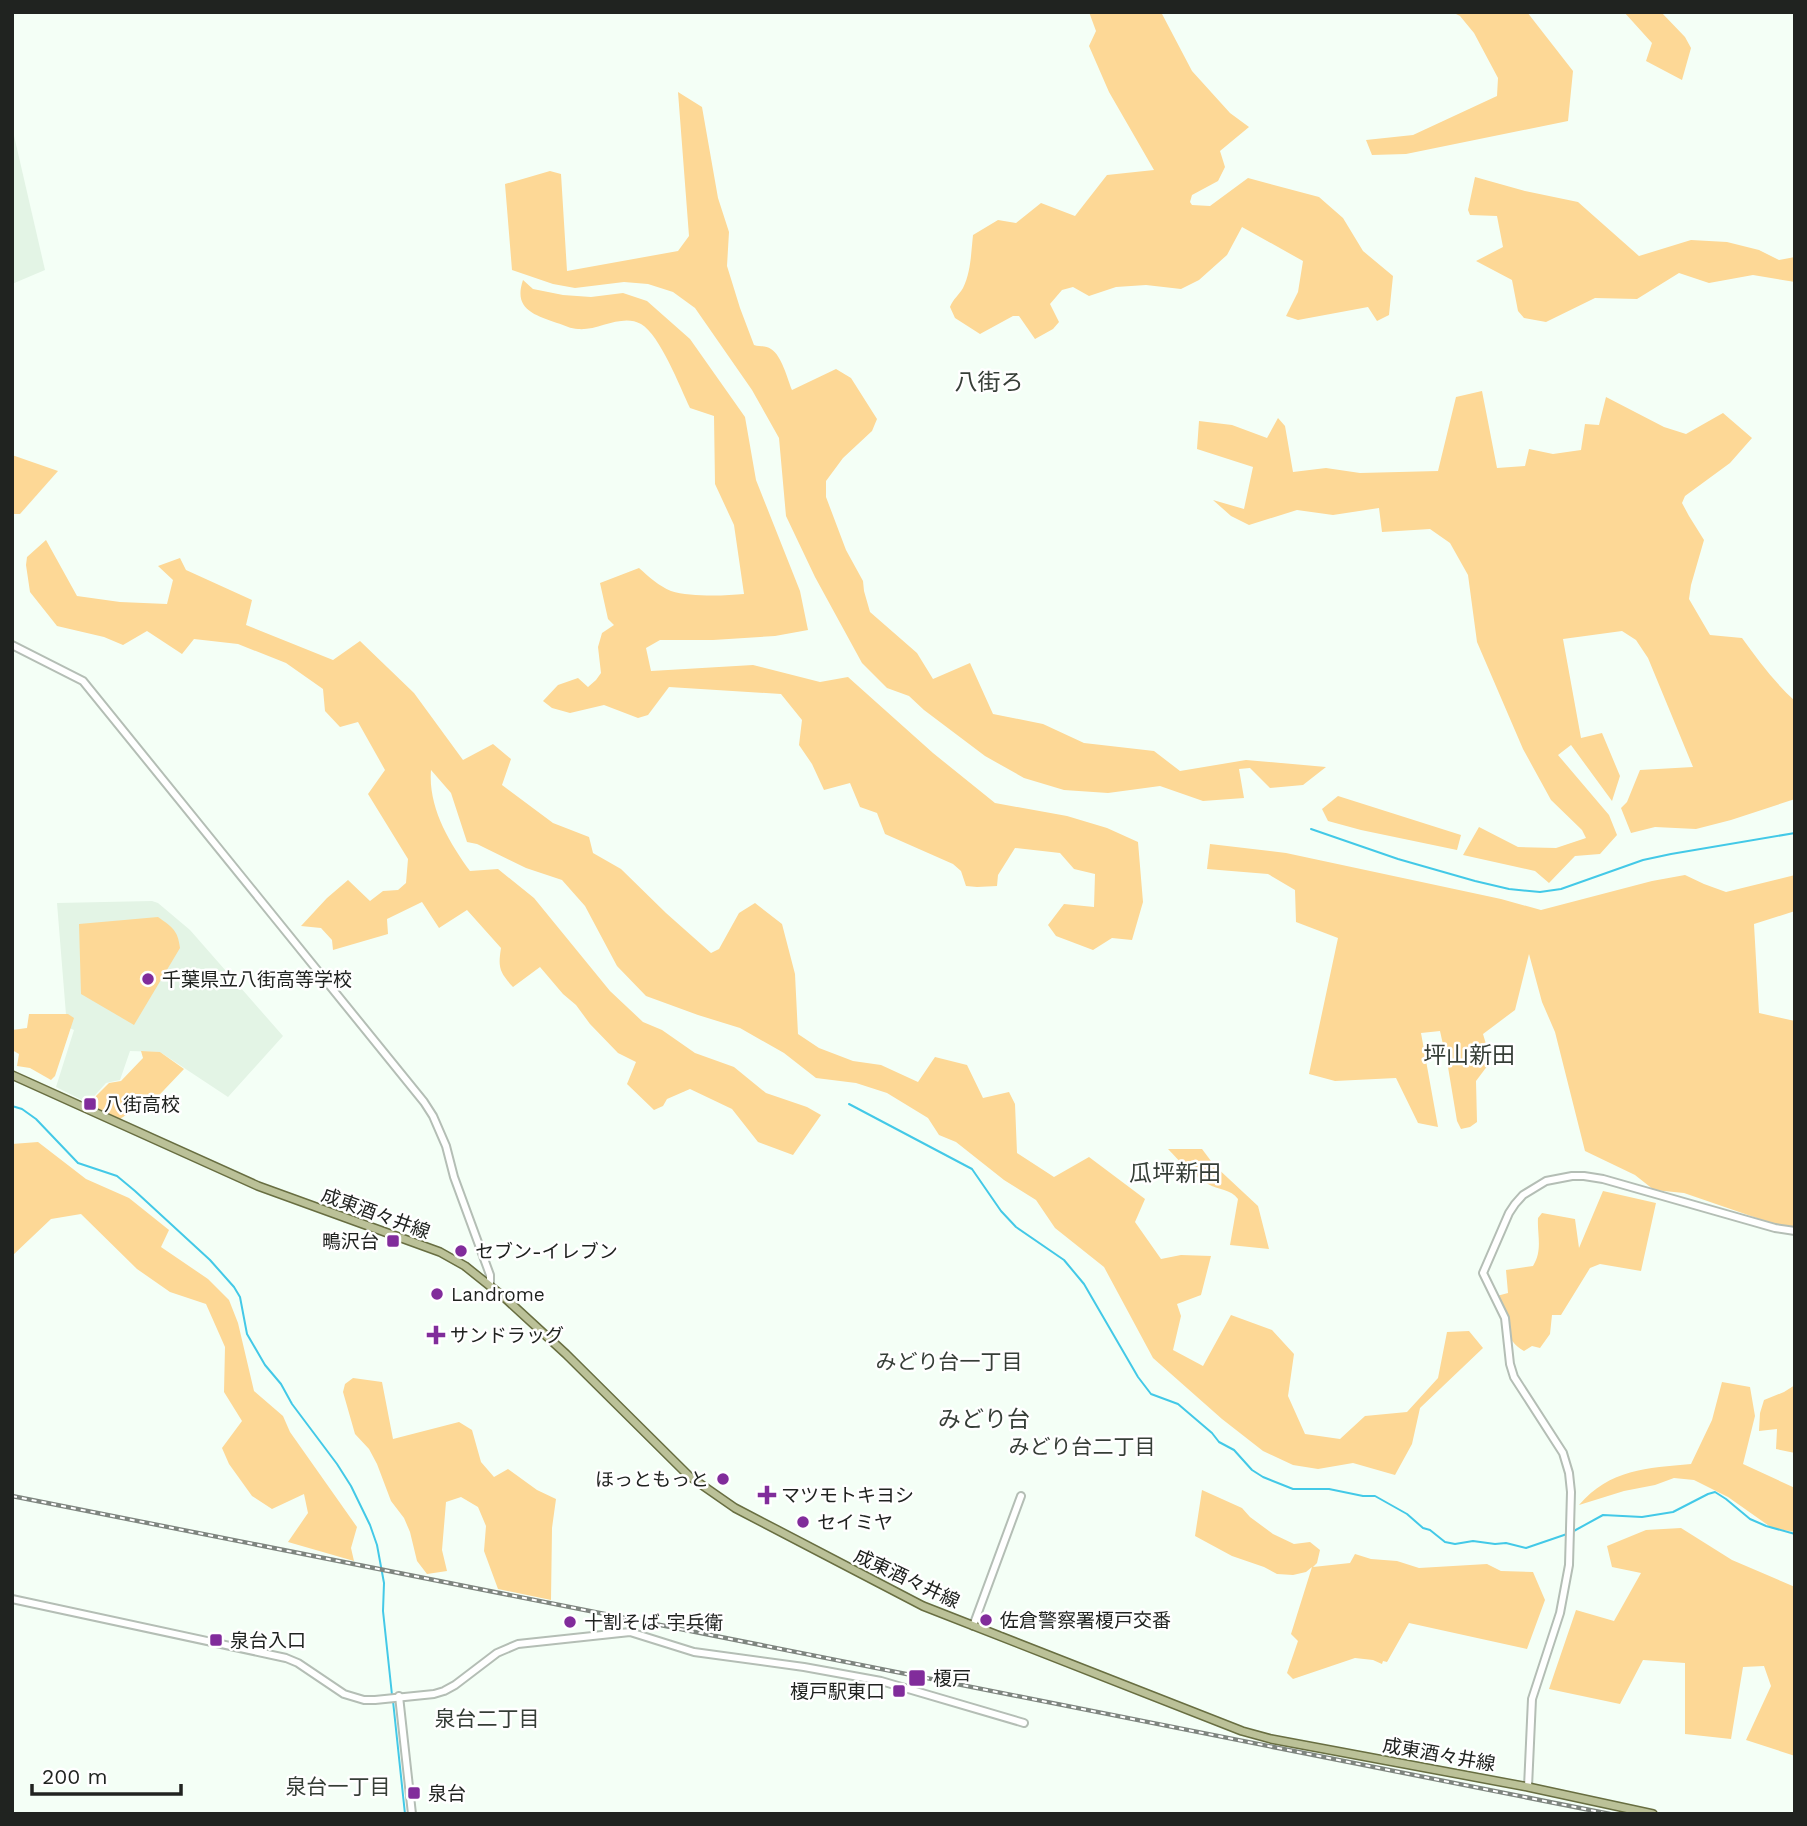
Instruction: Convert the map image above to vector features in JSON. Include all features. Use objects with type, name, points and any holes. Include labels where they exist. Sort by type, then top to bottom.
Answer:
[{"type":"main road","name":"成東酒々井線","points":[[12,1075],[268,1190],[440,1252],[465,1266],[490,1285],[560,1349],[671,1459],[709,1491],[734,1508],[923,1606],[1242,1731],[1653,1814]]},
{"type":"street","points":[[12,645],[83,681],[424,1102],[446,1146],[454,1177],[490,1275],[490,1285]]},
{"type":"street","points":[[1528,1787],[1532,1699],[1560,1613],[1565,1589],[1569,1565],[1571,1492],[1563,1453],[1514,1377],[1505,1318],[1483,1273],[1509,1213],[1523,1195],[1546,1181],[1584,1176],[1795,1231]]},
{"type":"street","points":[[973,1626],[1021,1496]]},
{"type":"street","points":[[12,1599],[272,1654],[298,1663],[344,1694],[364,1700],[433,1694],[455,1685],[497,1653],[518,1644],[630,1632],[694,1651],[881,1681],[1024,1723]]},
{"type":"street","points":[[394,1697],[412,1814]]},
{"type":"shaded area","points":[[1089,12],[1161,12],[1192,71],[1230,113],[1249,127],[1220,151],[1225,167],[1218,181],[1192,195],[1192,205],[1210,206],[1248,178],[1319,197],[1343,218],[1363,251],[1393,276],[1389,315],[1377,321],[1368,307],[1298,320],[1286,316],[1298,292],[1303,261],[1242,227],[1227,255],[1199,280],[1181,289],[1146,285],[1116,287],[1089,296],[1073,287],[1062,290],[1050,304],[1059,322],[1053,329],[1035,339],[1019,316],[1013,316],[980,334],[955,318],[950,307],[966,282],[973,235],[998,220],[1016,223],[1041,203],[1075,216],[1107,175],[1154,170],[1109,92],[1089,46],[1096,31]]},
{"type":"shaded area","points":[[1452,12],[1527,12],[1573,71],[1568,121],[1406,154],[1372,155],[1366,140],[1413,135],[1497,96],[1498,78],[1474,33],[1460,16]]},
{"type":"shaded area","points":[[1624,12],[1661,12],[1685,37],[1691,48],[1682,80],[1646,61],[1652,43]]},
{"type":"shaded area","points":[[678,92],[702,107],[718,198],[729,232],[727,266],[754,345],[767,347],[775,352],[792,390],[836,369],[851,378],[877,419],[872,431],[843,458],[826,481],[826,497],[846,550],[863,581],[870,612],[917,653],[933,679],[970,663],[993,714],[1043,724],[1084,743],[1154,751],[1180,771],[1246,760],[1326,767],[1303,785],[1270,788],[1250,768],[1239,769],[1244,798],[1203,801],[1160,786],[1108,793],[1064,790],[1024,778],[985,756],[909,696],[887,688],[862,663],[815,577],[786,516],[779,438],[752,390],[695,308],[673,292],[648,284],[624,282],[575,288],[553,284],[512,270],[505,184],[550,171],[561,174],[567,271],[678,251],[689,236]]},
{"type":"shaded area","points":[[12,127],[45,270],[12,284]]},
{"type":"shaded area","points":[[1475,177],[1578,202],[1639,256],[1691,240],[1727,242],[1759,250],[1779,260],[1795,257],[1795,282],[1753,275],[1709,283],[1679,273],[1637,299],[1595,298],[1546,322],[1524,318],[1518,311],[1512,280],[1476,261],[1503,247],[1497,216],[1470,215],[1468,210]]},
{"type":"shaded area","points":[[523,280],[533,289],[563,295],[591,297],[623,293],[647,301],[690,339],[745,417],[756,480],[800,591],[808,630],[775,636],[660,640],[646,648],[651,671],[753,665],[820,682],[848,677],[933,753],[995,803],[1067,816],[1107,828],[1138,842],[1143,902],[1132,940],[1112,938],[1093,950],[1056,936],[1048,925],[1064,904],[1094,907],[1095,874],[1074,869],[1060,853],[1015,848],[998,875],[997,886],[966,886],[961,871],[953,864],[885,834],[877,813],[860,807],[850,783],[824,790],[812,764],[799,745],[802,720],[781,694],[669,687],[648,715],[638,718],[604,705],[570,713],[552,708],[543,701],[558,685],[578,678],[588,687],[601,673],[598,647],[602,633],[614,625],[608,619],[600,583],[639,568],[662,587],[679,593],[707,596],[744,594],[734,525],[715,484],[714,416],[690,408],[662,350],[641,324],[626,320],[594,328],[570,328],[533,314],[523,304]]},
{"type":"shaded area","points":[[1482,391],[1497,468],[1525,466],[1529,449],[1553,454],[1581,450],[1585,424],[1599,425],[1606,397],[1664,427],[1686,434],[1723,413],[1752,438],[1730,463],[1685,496],[1682,503],[1704,540],[1689,599],[1710,635],[1742,638],[1773,679],[1795,701],[1795,799],[1696,829],[1655,827],[1631,833],[1621,808],[1627,802],[1640,770],[1693,767],[1648,658],[1636,640],[1622,631],[1563,639],[1581,738],[1602,733],[1620,776],[1612,801],[1571,745],[1558,755],[1609,815],[1617,835],[1600,854],[1575,856],[1549,883],[1535,871],[1463,855],[1479,827],[1518,847],[1556,848],[1586,838],[1582,830],[1551,800],[1523,749],[1477,642],[1468,575],[1450,543],[1430,529],[1382,532],[1379,508],[1333,515],[1297,510],[1249,525],[1231,516],[1213,500],[1244,509],[1253,467],[1197,449],[1199,421],[1232,425],[1267,438],[1278,418],[1285,426],[1293,472],[1326,468],[1360,473],[1438,471],[1456,397]]},
{"type":"shaded area","points":[[12,455],[58,471],[20,514],[12,514]]},
{"type":"shaded area","points":[[46,540],[77,596],[120,602],[167,604],[173,580],[158,566],[180,558],[186,570],[252,600],[246,625],[333,660],[360,641],[414,693],[463,760],[493,744],[511,759],[502,785],[553,823],[589,837],[593,853],[621,869],[711,953],[719,949],[739,913],[755,903],[782,924],[795,974],[798,1034],[819,1048],[853,1061],[881,1065],[918,1082],[935,1057],[967,1065],[983,1098],[1009,1092],[1015,1104],[1017,1153],[1054,1177],[1089,1157],[1145,1199],[1135,1222],[1161,1259],[1181,1255],[1211,1256],[1201,1295],[1177,1304],[1181,1316],[1173,1350],[1203,1366],[1231,1315],[1272,1330],[1294,1354],[1288,1396],[1305,1434],[1340,1439],[1365,1416],[1407,1412],[1438,1378],[1447,1332],[1469,1331],[1483,1348],[1420,1408],[1412,1444],[1395,1475],[1353,1463],[1318,1469],[1293,1465],[1263,1451],[1153,1358],[1104,1267],[1055,1228],[1036,1200],[1004,1180],[956,1142],[939,1135],[928,1118],[887,1093],[856,1083],[816,1078],[784,1053],[740,1028],[646,996],[617,966],[585,906],[562,880],[526,868],[477,844],[467,842],[451,793],[431,770],[436,811],[470,871],[498,869],[534,898],[610,991],[643,1022],[662,1030],[695,1053],[734,1067],[766,1093],[807,1107],[821,1115],[793,1155],[758,1142],[732,1109],[690,1089],[667,1099],[663,1106],[654,1110],[627,1084],[636,1062],[618,1053],[540,967],[513,987],[501,969],[501,948],[467,910],[439,928],[422,902],[387,919],[388,934],[333,950],[332,940],[321,928],[301,926],[327,898],[348,880],[370,901],[383,891],[398,890],[406,883],[408,859],[368,794],[385,770],[358,722],[340,727],[325,711],[323,689],[286,663],[238,644],[194,639],[182,654],[147,631],[123,645],[104,637],[57,626],[30,592],[26,565],[27,557]]},
{"type":"shaded area","points":[[1338,796],[1461,835],[1457,850],[1328,821],[1322,809]]},
{"type":"shaded area","points":[[1210,844],[1286,853],[1541,910],[1685,875],[1726,892],[1795,875],[1795,911],[1754,924],[1759,1013],[1795,1021],[1795,1226],[1789,1229],[1684,1193],[1654,1190],[1635,1175],[1585,1151],[1555,1032],[1542,1002],[1529,954],[1515,1010],[1483,1034],[1491,1061],[1476,1081],[1477,1122],[1470,1127],[1461,1129],[1457,1121],[1440,1031],[1421,1033],[1438,1127],[1418,1123],[1396,1078],[1335,1081],[1309,1074],[1338,938],[1296,922],[1295,890],[1268,874],[1207,869]]},
{"type":"shaded area","name":"千葉県立八街高等学校","points":[[152,901],[190,930],[283,1036],[228,1097],[160,1052],[130,1051],[120,1080],[106,1083],[88,1103],[56,1087],[74,1030],[67,1027],[57,903]]},
{"type":"shaded area","points":[[158,917],[174,930],[180,948],[134,1025],[81,994],[79,924]]},
{"type":"shaded area","points":[[29,1014],[68,1014],[74,1018],[55,1076],[51,1080],[30,1068],[17,1066],[19,1054],[12,1050],[12,1030],[27,1028]]},
{"type":"shaded area","points":[[141,1051],[160,1052],[184,1069],[144,1111],[138,1107],[120,1119],[90,1105],[109,1083],[121,1081],[143,1058]]},
{"type":"shaded area","points":[[38,1142],[86,1179],[129,1198],[169,1230],[161,1247],[208,1279],[229,1300],[238,1323],[254,1391],[283,1416],[290,1432],[357,1527],[351,1548],[354,1561],[288,1542],[308,1513],[304,1494],[272,1509],[252,1496],[229,1464],[222,1448],[242,1421],[224,1392],[225,1347],[206,1304],[170,1292],[137,1269],[81,1214],[51,1219],[12,1256],[12,1144]]},
{"type":"shaded area","points":[[1168,1149],[1202,1149],[1214,1165],[1258,1206],[1269,1249],[1230,1245],[1238,1199],[1232,1193],[1202,1180]]},
{"type":"shaded area","points":[[1603,1191],[1656,1203],[1641,1271],[1600,1264],[1590,1268],[1561,1315],[1552,1315],[1550,1334],[1540,1348],[1532,1346],[1524,1351],[1508,1334],[1493,1297],[1508,1293],[1506,1270],[1533,1266],[1539,1248],[1538,1218],[1542,1213],[1575,1219],[1579,1248]]},
{"type":"shaded area","points":[[353,1378],[382,1382],[393,1439],[459,1422],[472,1430],[481,1462],[494,1477],[508,1469],[537,1490],[556,1499],[552,1528],[551,1600],[498,1589],[484,1551],[486,1526],[478,1507],[461,1497],[446,1502],[442,1550],[447,1571],[427,1574],[417,1561],[410,1532],[404,1518],[391,1501],[377,1464],[369,1449],[355,1434],[343,1392],[345,1384]]},
{"type":"shaded area","points":[[1722,1382],[1750,1387],[1755,1416],[1743,1464],[1795,1488],[1795,1532],[1772,1528],[1728,1497],[1694,1480],[1674,1478],[1579,1505],[1591,1493],[1616,1477],[1644,1469],[1691,1464],[1712,1420]]},
{"type":"shaded area","points":[[1795,1385],[1795,1453],[1776,1449],[1777,1429],[1759,1431],[1764,1400]]},
{"type":"shaded area","points":[[1202,1490],[1242,1508],[1273,1534],[1294,1544],[1310,1542],[1320,1550],[1317,1563],[1313,1567],[1350,1563],[1355,1554],[1371,1559],[1397,1561],[1419,1568],[1487,1564],[1501,1571],[1533,1572],[1545,1600],[1527,1649],[1409,1623],[1387,1662],[1383,1661],[1382,1664],[1355,1658],[1293,1679],[1287,1673],[1298,1641],[1291,1634],[1312,1567],[1306,1572],[1293,1575],[1277,1574],[1232,1556],[1195,1536]]},
{"type":"shaded area","points":[[1681,1528],[1732,1560],[1795,1587],[1795,1756],[1746,1740],[1771,1686],[1764,1666],[1743,1667],[1731,1739],[1685,1734],[1685,1663],[1643,1660],[1620,1704],[1549,1689],[1576,1610],[1614,1621],[1641,1573],[1612,1567],[1607,1546],[1646,1530]]},
{"type":"waterway","points":[[1311,829],[1398,859],[1475,881],[1509,889],[1540,892],[1561,889],[1643,860],[1795,833]]},
{"type":"waterway","points":[[849,1104],[972,1169],[1001,1211],[1016,1227],[1064,1260],[1084,1284],[1138,1377],[1151,1394],[1178,1404],[1219,1442],[1234,1450],[1252,1470],[1263,1477],[1293,1489],[1329,1489],[1375,1496],[1407,1514],[1445,1542],[1455,1544],[1473,1541],[1506,1543],[1526,1548],[1567,1534]]},
{"type":"waterway","points":[[12,1106],[22,1109],[36,1119],[78,1163],[117,1176],[210,1260],[234,1287],[240,1297],[247,1334],[265,1365],[337,1464],[370,1525],[377,1545],[384,1583],[383,1611],[392,1695]]},
{"type":"waterway","points":[[1572,1532],[1603,1515],[1642,1517],[1673,1512],[1715,1492],[1750,1519],[1795,1534]]},
{"type":"waterway","points":[[393,1701],[405,1814]]},
{"type":"railway","points":[[12,1496],[1610,1814]]},
{"type":"place","name":"千葉県立八街高等学校","points":[[148,979]]},
{"type":"place","name":"八街高校","points":[[90,1104]]},
{"type":"place","name":"鴫沢台","points":[[393,1241]]},
{"type":"place","name":"セブン-イレブン","points":[[461,1251]]},
{"type":"place","name":"Landrome","points":[[437,1294]]},
{"type":"place","name":"サンドラッグ","points":[[436,1335]]},
{"type":"place","name":"ほっともっと","points":[[723,1479]]},
{"type":"place","name":"マツモトキヨシ","points":[[767,1495]]},
{"type":"place","name":"セイミヤ","points":[[803,1522]]},
{"type":"place","name":"佐倉警察署榎戸交番","points":[[986,1620]]},
{"type":"place","name":"十割そば 宇兵衛","points":[[570,1622]]},
{"type":"place","name":"泉台入口","points":[[216,1640]]},
{"type":"place","name":"榎戸","points":[[917,1678]]},
{"type":"place","name":"榎戸駅東口","points":[[899,1691]]},
{"type":"place","name":"泉台","points":[[414,1793]]},
{"type":"district","name":"八街ろ","points":[[989,382]]},
{"type":"district","name":"坪山新田","points":[[1469,1055]]},
{"type":"district","name":"瓜坪新田","points":[[1175,1173]]},
{"type":"district","name":"みどり台一丁目","points":[[949,1362]]},
{"type":"district","name":"みどり台","points":[[984,1419]]},
{"type":"district","name":"みどり台二丁目","points":[[1082,1447]]},
{"type":"district","name":"泉台二丁目","points":[[487,1719]]},
{"type":"district","name":"泉台一丁目","points":[[338,1787]]}]
